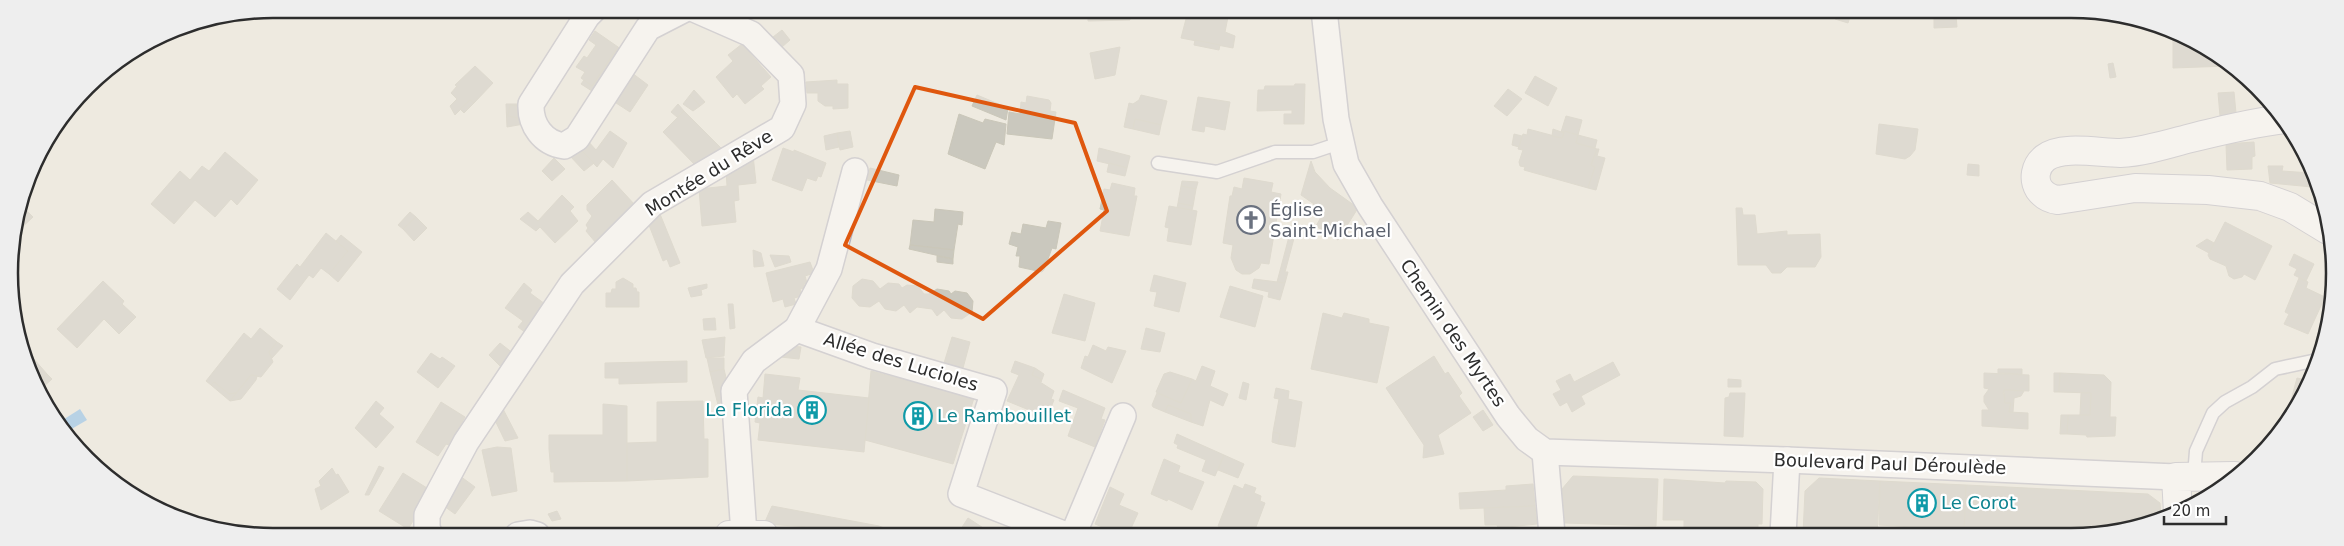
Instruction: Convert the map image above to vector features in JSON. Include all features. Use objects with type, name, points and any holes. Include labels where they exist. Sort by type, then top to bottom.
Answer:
[{"type":"street","points":[[586,18],[531,104],[531,116],[539,130],[552,144],[564,146],[576,138],[648,28],[667,18]]},
{"type":"street","name":"Montée du Rêve","points":[[427,528],[427,515],[466,442],[572,284],[652,204],[782,128],[793,104],[791,75],[751,34],[715,18]]},
{"type":"street","name":"Chemin des Myrtes","points":[[1325,18],[1336,119],[1340,144],[1346,164],[1357,185],[1439,313],[1508,416],[1527,439],[1545,452]]},
{"type":"street","points":[[2276,120],[2249,123],[2146,150],[2058,152],[2045,158],[2039,165],[2036,171],[2037,186],[2042,194],[2051,199],[2058,200],[2135,188],[2208,190],[2260,196],[2290,207],[2322,227]]},
{"type":"street","points":[[745,528],[734,391],[754,361],[797,329],[830,269],[855,171]]},
{"type":"street","name":"Allée des Lucioles","points":[[797,329],[872,356],[994,391],[961,494],[1048,528]]},
{"type":"street","points":[[1076,528],[1123,416]]},
{"type":"street","points":[[1545,452],[1551,528]]},
{"type":"street","name":"Boulevard Paul Déroulède","points":[[1545,452],[2185,477],[2227,476]]},
{"type":"street","points":[[1783,528],[1787,460]]},
{"type":"street","points":[[2180,504],[2185,477]]},
{"type":"lane","points":[[1158,163],[1217,172],[1275,152],[1313,152],[1340,144]]},
{"type":"lane","points":[[2185,477],[2213,413],[2225,402],[2252,387],[2275,369],[2311,361]]},
{"type":"highlighted area","points":[[915,87],[1075,123],[1107,211],[983,319],[845,245]]},
{"type":"water","points":[[80,409],[87,420],[71,430],[64,419]]},
{"type":"building","points":[[1088,18],[1130,18],[1130,20],[1088,21]]},
{"type":"building","points":[[1228,18],[1225,32],[1235,36],[1233,48],[1181,38],[1186,19]]},
{"type":"building","points":[[1835,18],[1850,18],[1848,23]]},
{"type":"building","points":[[1934,18],[1956,18],[1957,27],[1934,28]]},
{"type":"building","points":[[782,30],[790,40],[782,47],[773,37]]},
{"type":"building","points":[[595,31],[618,47],[592,86],[581,78],[585,72],[576,67],[584,56],[587,58],[596,45],[589,40]]},
{"type":"building","points":[[2173,39],[2221,66],[2173,68]]},
{"type":"building","points":[[1195,40],[1220,45],[1219,50],[1194,45]]},
{"type":"building","points":[[742,44],[771,77],[761,86],[764,89],[745,104],[737,94],[733,98],[716,77],[733,61],[728,55]]},
{"type":"building","points":[[618,47],[622,50],[595,93],[581,84],[584,80],[592,86]]},
{"type":"building","points":[[1120,47],[1115,75],[1095,79],[1090,53]]},
{"type":"building","points":[[2113,63],[2116,77],[2110,78],[2108,64]]},
{"type":"building","points":[[475,66],[493,83],[474,103],[470,100],[455,115],[450,106],[457,99],[451,93],[457,86],[455,85]]},
{"type":"building","points":[[632,73],[648,85],[630,112],[613,101]]},
{"type":"building","points":[[1535,76],[1557,88],[1548,106],[1525,93]]},
{"type":"building","points":[[837,80],[837,84],[848,84],[848,108],[833,109],[833,106],[825,106],[818,101],[818,93],[807,93],[806,82]]},
{"type":"building","points":[[1295,84],[1305,84],[1304,124],[1284,124],[1284,114],[1292,114],[1292,110],[1257,111],[1258,90],[1264,90],[1265,86],[1294,86]]},
{"type":"building","points":[[1508,89],[1522,99],[1507,116],[1494,106]]},
{"type":"building","points":[[694,90],[705,102],[700,106],[690,95]]},
{"type":"building","points":[[2234,92],[2236,113],[2220,116],[2218,93]]},
{"type":"building","points":[[690,95],[700,106],[693,111],[683,104]]},
{"type":"building","points":[[977,95],[1008,108],[1006,120],[972,106]]},
{"type":"building","points":[[1141,95],[1167,101],[1161,125],[1135,119],[1133,129],[1124,127],[1129,103],[1133,104],[1139,100]]},
{"type":"building","points":[[1027,96],[1049,100],[1051,103],[1050,111],[1056,112],[1052,139],[1007,134],[1009,112],[1020,114],[1021,102],[1026,103]]},
{"type":"building","points":[[1198,97],[1230,102],[1225,130],[1205,126],[1204,132],[1192,130]]},
{"type":"building","points":[[470,100],[474,103],[464,113],[460,109]]},
{"type":"building","points":[[506,104],[523,104],[523,107],[510,105],[508,116],[523,119],[524,124],[507,127]]},
{"type":"building","points":[[678,104],[684,111],[677,117],[671,112]]},
{"type":"building","points":[[510,105],[524,107],[523,119],[508,116]]},
{"type":"building","points":[[684,111],[722,149],[695,165],[663,132]]},
{"type":"building","points":[[959,114],[983,123],[985,119],[1006,124],[1004,145],[996,142],[985,169],[948,154]]},
{"type":"building","points":[[1566,116],[1582,120],[1578,135],[1561,132]]},
{"type":"building","points":[[1135,119],[1161,125],[1159,135],[1133,129]]},
{"type":"building","points":[[1879,124],[1918,129],[1915,150],[1910,156],[1905,159],[1876,154]]},
{"type":"building","points":[[1528,129],[1562,138],[1564,131],[1578,135],[1576,143],[1597,149],[1591,165],[1595,167],[1588,188],[1524,170],[1525,167],[1520,166],[1519,162],[1523,150],[1518,149],[1523,134],[1527,135]]},
{"type":"building","points":[[1553,129],[1564,133],[1562,138],[1552,136]]},
{"type":"building","points":[[610,131],[627,143],[613,168],[603,159],[597,167],[579,148],[587,140],[596,150]]},
{"type":"building","points":[[850,131],[853,147],[840,150],[837,133]]},
{"type":"building","points":[[837,133],[839,147],[826,150],[824,136]]},
{"type":"building","points":[[1514,134],[1522,136],[1519,147],[1512,145]]},
{"type":"building","points":[[1578,135],[1597,140],[1595,148],[1576,143]]},
{"type":"building","points":[[2254,142],[2255,156],[2252,157],[2252,169],[2227,170],[2226,144]]},
{"type":"building","points":[[579,148],[594,163],[584,171],[570,156]]},
{"type":"building","points":[[783,148],[794,152],[794,150],[826,163],[821,177],[818,176],[816,181],[807,178],[802,191],[772,180]]},
{"type":"building","points":[[1099,148],[1130,156],[1127,168],[1097,161]]},
{"type":"building","points":[[1597,149],[1599,149],[1597,156],[1605,158],[1596,190],[1588,188],[1595,167],[1591,165]]},
{"type":"building","points":[[225,152],[258,180],[237,205],[231,199],[215,217],[195,200],[174,224],[151,204],[180,171],[190,180],[202,166],[209,171]]},
{"type":"building","points":[[753,155],[756,183],[738,185],[739,200],[734,201],[736,222],[702,226],[699,189],[727,186],[726,170]]},
{"type":"building","points":[[554,158],[565,169],[552,181],[542,171]]},
{"type":"building","points":[[1311,161],[1315,172],[1330,188],[1358,208],[1338,240],[1316,226],[1320,219],[1309,210],[1314,204],[1301,195]]},
{"type":"building","points":[[1109,163],[1127,168],[1125,176],[1107,172]]},
{"type":"building","points":[[1968,164],[1979,165],[1979,176],[1967,175]]},
{"type":"building","points":[[2268,166],[2283,166],[2282,171],[2306,173],[2311,187],[2270,183]]},
{"type":"building","points":[[870,168],[899,175],[897,186],[867,180]]},
{"type":"building","name":"Église Saint-Michael","points":[[1244,178],[1273,183],[1271,192],[1281,194],[1269,264],[1261,263],[1259,268],[1250,274],[1242,274],[1236,270],[1231,258],[1233,245],[1223,243],[1230,196],[1232,196],[1234,187],[1242,189]]},
{"type":"building","points":[[612,180],[635,205],[596,243],[586,231],[588,228],[586,225],[592,216],[587,210],[587,205]]},
{"type":"building","points":[[1182,181],[1198,182],[1196,189],[1181,186]]},
{"type":"building","points":[[1112,183],[1135,188],[1134,196],[1137,196],[1129,236],[1100,231],[1104,210],[1100,209],[1104,189],[1110,190]]},
{"type":"building","points":[[1181,186],[1196,189],[1193,206],[1178,203]]},
{"type":"building","points":[[562,195],[574,207],[570,211],[578,221],[555,243],[540,227],[536,231],[520,219],[528,212],[538,221]]},
{"type":"building","points":[[1178,203],[1193,206],[1192,210],[1177,208]]},
{"type":"building","points":[[1169,206],[1197,211],[1191,245],[1167,241],[1169,228],[1165,227]]},
{"type":"building","points":[[1736,208],[1742,208],[1743,215],[1755,215],[1757,234],[1787,231],[1787,235],[1820,234],[1821,257],[1815,267],[1787,267],[1781,273],[1772,273],[1766,265],[1738,265]]},
{"type":"building","points":[[25,209],[33,217],[21,228]]},
{"type":"building","points":[[935,209],[963,212],[962,225],[958,224],[954,250],[910,245],[913,220],[934,222]]},
{"type":"building","points":[[410,212],[416,217],[403,229],[398,225]]},
{"type":"building","points":[[660,214],[680,263],[670,267],[667,259],[663,261],[647,220]]},
{"type":"building","points":[[416,217],[427,228],[414,241],[403,229]]},
{"type":"building","points":[[1048,221],[1061,223],[1056,249],[1052,248],[1044,270],[1042,272],[1019,267],[1020,256],[1016,256],[1018,247],[1009,244],[1012,232],[1021,234],[1023,224],[1046,228]]},
{"type":"building","points":[[2225,222],[2272,246],[2255,280],[2244,274],[2242,277],[2234,279],[2229,276],[2226,266],[2210,259],[2208,255]]},
{"type":"building","points":[[1291,229],[1296,231],[1285,272],[1288,272],[1285,283],[1277,282]]},
{"type":"building","points":[[326,233],[348,251],[329,274],[321,268],[313,278],[309,275],[290,300],[277,289],[297,264],[300,267]]},
{"type":"building","points":[[341,235],[362,252],[338,282],[329,274],[348,251],[336,241]]},
{"type":"building","points":[[2207,239],[2214,243],[2209,253],[2196,246]]},
{"type":"building","points":[[910,245],[954,250],[953,259],[909,249]]},
{"type":"building","points":[[753,250],[761,253],[764,266],[754,267]]},
{"type":"building","points":[[2294,254],[2314,264],[2306,281],[2294,275],[2297,269],[2289,265]]},
{"type":"building","points":[[770,255],[789,256],[791,262],[775,267]]},
{"type":"building","points":[[937,256],[953,259],[953,264],[937,262]]},
{"type":"building","points":[[810,262],[814,273],[805,276],[807,283],[804,284],[805,288],[800,289],[802,296],[794,298],[796,304],[785,307],[783,299],[773,302],[766,273]]},
{"type":"building","points":[[1154,275],[1186,283],[1179,312],[1154,306],[1157,292],[1150,291]]},
{"type":"building","points":[[623,278],[633,284],[633,288],[636,288],[637,292],[639,292],[639,307],[606,307],[606,293],[611,293],[612,289],[616,289],[616,282]]},
{"type":"building","points":[[2299,278],[2308,282],[2306,288],[2325,297],[2308,334],[2284,324],[2289,314],[2285,312]]},
{"type":"building","points":[[862,279],[873,281],[880,289],[888,283],[899,284],[902,288],[907,285],[918,286],[924,294],[929,294],[937,289],[949,291],[951,294],[955,291],[967,293],[973,301],[972,312],[962,319],[951,318],[944,310],[937,316],[932,309],[917,307],[910,313],[904,305],[896,311],[885,309],[879,301],[870,307],[859,306],[852,298],[853,286]]},
{"type":"building","points":[[1254,279],[1285,283],[1280,300],[1268,297],[1269,292],[1252,288]]},
{"type":"building","points":[[103,281],[124,301],[122,304],[136,317],[119,334],[104,319],[77,348],[57,329]]},
{"type":"building","points":[[524,283],[532,290],[530,293],[545,304],[526,333],[518,327],[523,321],[505,308]]},
{"type":"building","points":[[707,284],[707,288],[701,290],[702,295],[691,297],[688,288]]},
{"type":"building","points":[[1230,286],[1263,296],[1255,327],[1220,317]]},
{"type":"building","points":[[1064,294],[1095,303],[1085,341],[1052,333]]},
{"type":"building","points":[[728,304],[733,304],[735,328],[730,329]]},
{"type":"building","points":[[1323,313],[1342,318],[1344,313],[1369,319],[1369,323],[1389,327],[1377,383],[1311,369]]},
{"type":"building","points":[[715,318],[716,330],[704,330],[703,319]]},
{"type":"building","points":[[260,328],[277,342],[269,352],[273,362],[261,377],[251,375],[236,393],[229,394],[214,382],[211,385],[206,381],[244,333],[251,339]]},
{"type":"building","points":[[1146,328],[1165,333],[1160,352],[1141,349]]},
{"type":"building","points":[[725,337],[724,356],[706,358],[702,340]]},
{"type":"building","points":[[952,337],[970,342],[963,368],[944,363]]},
{"type":"building","points":[[277,342],[283,346],[272,358],[269,352]]},
{"type":"building","points":[[500,343],[514,354],[502,368],[489,355]]},
{"type":"building","points":[[782,345],[801,347],[799,359],[771,356]]},
{"type":"building","points":[[1093,345],[1106,351],[1108,347],[1126,351],[1112,383],[1081,368],[1085,356],[1088,357]]},
{"type":"building","points":[[431,353],[440,359],[442,357],[455,366],[438,388],[417,372]]},
{"type":"building","points":[[31,356],[47,374],[41,379]]},
{"type":"building","points":[[1434,356],[1445,374],[1448,372],[1462,393],[1459,396],[1471,413],[1438,435],[1444,454],[1423,458],[1424,445],[1386,388]]},
{"type":"building","points":[[707,358],[724,358],[724,369],[710,372]]},
{"type":"building","points":[[687,361],[687,382],[619,384],[619,378],[605,378],[605,363]]},
{"type":"building","points":[[1015,361],[1035,368],[1032,375],[1041,379],[1040,382],[1054,391],[1051,399],[1054,400],[1045,422],[1032,416],[1034,412],[1007,401],[1019,375],[1011,372]]},
{"type":"building","points":[[1613,362],[1620,375],[1581,396],[1585,404],[1572,412],[1567,402],[1560,406],[1553,394],[1561,390],[1556,381],[1570,374],[1574,382]]},
{"type":"building","points":[[1202,366],[1215,371],[1210,386],[1228,394],[1223,406],[1210,400],[1203,426],[1191,422],[1191,414],[1168,405],[1165,412],[1153,407],[1152,405],[1157,393],[1181,403],[1192,379],[1196,381]]},
{"type":"building","points":[[1035,368],[1044,374],[1041,382],[1041,379],[1032,375]]},
{"type":"building","points":[[724,369],[727,382],[725,396],[722,397],[723,403],[718,405],[710,372]]},
{"type":"building","points":[[1998,369],[2022,369],[2022,374],[1998,373]]},
{"type":"building","name":"Le Rambouillet","points":[[871,371],[974,398],[953,464],[865,440]]},
{"type":"building","points":[[1170,372],[1192,379],[1181,403],[1156,392],[1164,374]]},
{"type":"building","points":[[1984,373],[2029,375],[2029,391],[2004,390],[2003,394],[2005,394],[2005,403],[2011,403],[2009,412],[2028,413],[2028,429],[1982,426],[1982,410],[1989,410],[1984,402],[1984,396],[1989,389],[1984,388]]},
{"type":"building","points":[[2054,373],[2060,373],[2059,392],[2054,392]]},
{"type":"building","points":[[2060,373],[2104,375],[2111,382],[2110,417],[2116,417],[2115,436],[2087,437],[2086,435],[2067,434],[2068,415],[2090,415],[2091,393],[2059,392]]},
{"type":"building","points":[[47,374],[52,379],[44,386],[41,379]]},
{"type":"building","name":"Le Florida","points":[[765,374],[800,378],[798,390],[869,398],[864,452],[758,440],[760,423],[755,422],[758,397],[763,398]]},
{"type":"building","points":[[251,375],[257,376],[256,380],[241,399],[230,401]]},
{"type":"building","points":[[2297,378],[2303,379],[2300,386],[2290,404]]},
{"type":"building","points":[[1728,379],[1741,380],[1741,387],[1728,387]]},
{"type":"building","points":[[214,382],[229,394],[236,393],[230,401],[211,385]]},
{"type":"building","points":[[1243,382],[1249,384],[1246,400],[1239,398]]},
{"type":"building","points":[[1276,388],[1289,391],[1288,399],[1302,402],[1295,447],[1278,444],[1280,434],[1273,432],[1279,399],[1274,398]]},
{"type":"building","points":[[1063,390],[1105,408],[1101,419],[1105,420],[1095,447],[1068,436],[1078,408],[1059,401]]},
{"type":"building","points":[[2004,390],[2024,391],[2021,396],[2014,398],[2013,412],[2009,412],[2011,403],[2005,403]]},
{"type":"building","points":[[1730,393],[1745,393],[1743,437],[1724,436],[1725,398],[1729,397]]},
{"type":"building","points":[[2081,393],[2091,393],[2090,415],[2080,415]]},
{"type":"building","points":[[376,401],[384,408],[379,414],[394,427],[376,448],[355,428]]},
{"type":"building","points":[[703,401],[704,439],[708,439],[708,477],[627,481],[627,443],[657,442],[657,402]]},
{"type":"building","points":[[441,402],[465,417],[449,445],[446,444],[438,456],[416,442]]},
{"type":"building","points":[[603,404],[627,406],[627,481],[554,482],[554,472],[551,472],[549,435],[603,435]]},
{"type":"building","points":[[1168,405],[1191,414],[1191,422],[1165,412]]},
{"type":"building","points":[[502,407],[518,438],[505,441],[492,414]]},
{"type":"building","points":[[1483,410],[1493,425],[1483,431],[1473,417]]},
{"type":"building","points":[[2061,415],[2068,415],[2067,434],[2060,434]]},
{"type":"building","points":[[1273,432],[1280,434],[1278,444],[1272,442]]},
{"type":"building","points":[[1177,434],[1224,455],[1215,476],[1202,471],[1206,460],[1177,448],[1178,445],[1174,443]]},
{"type":"building","points":[[497,447],[511,448],[517,491],[492,496],[482,450]]},
{"type":"building","points":[[1224,455],[1244,464],[1238,478],[1218,470]]},
{"type":"building","points":[[1164,459],[1180,466],[1178,472],[1204,482],[1192,510],[1168,499],[1167,501],[1151,494]]},
{"type":"building","points":[[379,466],[384,468],[369,495],[365,495]]},
{"type":"building","points":[[332,468],[349,492],[321,510],[315,489],[321,486],[319,481]]},
{"type":"building","points":[[403,473],[427,488],[425,490],[430,494],[409,528],[379,511]]},
{"type":"building","points":[[460,476],[475,487],[455,514],[444,506]]},
{"type":"building","points":[[1573,476],[1658,479],[1656,526],[1565,523],[1562,489]]},
{"type":"building","points":[[1819,478],[1880,481],[1877,528],[1803,528],[1805,491]]},
{"type":"building","points":[[1664,479],[1725,483],[1726,481],[1756,482],[1763,489],[1762,524],[1758,524],[1757,528],[1684,528],[1684,520],[1663,520]]},
{"type":"building","name":"Le Corot","points":[[1880,481],[1966,485],[1964,528],[1913,528],[1879,525]]},
{"type":"building","points":[[1245,484],[1256,488],[1254,493],[1261,496],[1260,501],[1265,503],[1256,528],[1223,528],[1218,526],[1234,485],[1243,489]]},
{"type":"building","points":[[1533,484],[1535,506],[1460,509],[1459,493],[1506,490],[1506,486]]},
{"type":"building","points":[[1966,485],[2148,494],[2160,503],[2161,512],[2121,524],[2088,528],[1964,528]]},
{"type":"building","points":[[1110,487],[1124,494],[1119,505],[1138,513],[1131,528],[1105,528],[1095,524]]},
{"type":"building","points":[[772,506],[884,528],[813,528],[764,524]]},
{"type":"building","points":[[1535,506],[1537,524],[1498,528],[1497,525],[1485,525],[1484,508]]},
{"type":"building","points":[[557,511],[561,519],[552,521],[548,514]]},
{"type":"building","points":[[968,518],[983,528],[962,528]]},
{"type":"building","points":[[1010,521],[1030,528],[1007,528]]},
{"type":"place","name":"Église Saint-Michael","points":[[1251,220]]},
{"type":"place","name":"Le Florida","points":[[812,410]]},
{"type":"place","name":"Le Rambouillet","points":[[918,416]]},
{"type":"place","name":"Le Corot","points":[[1922,503]]}]
